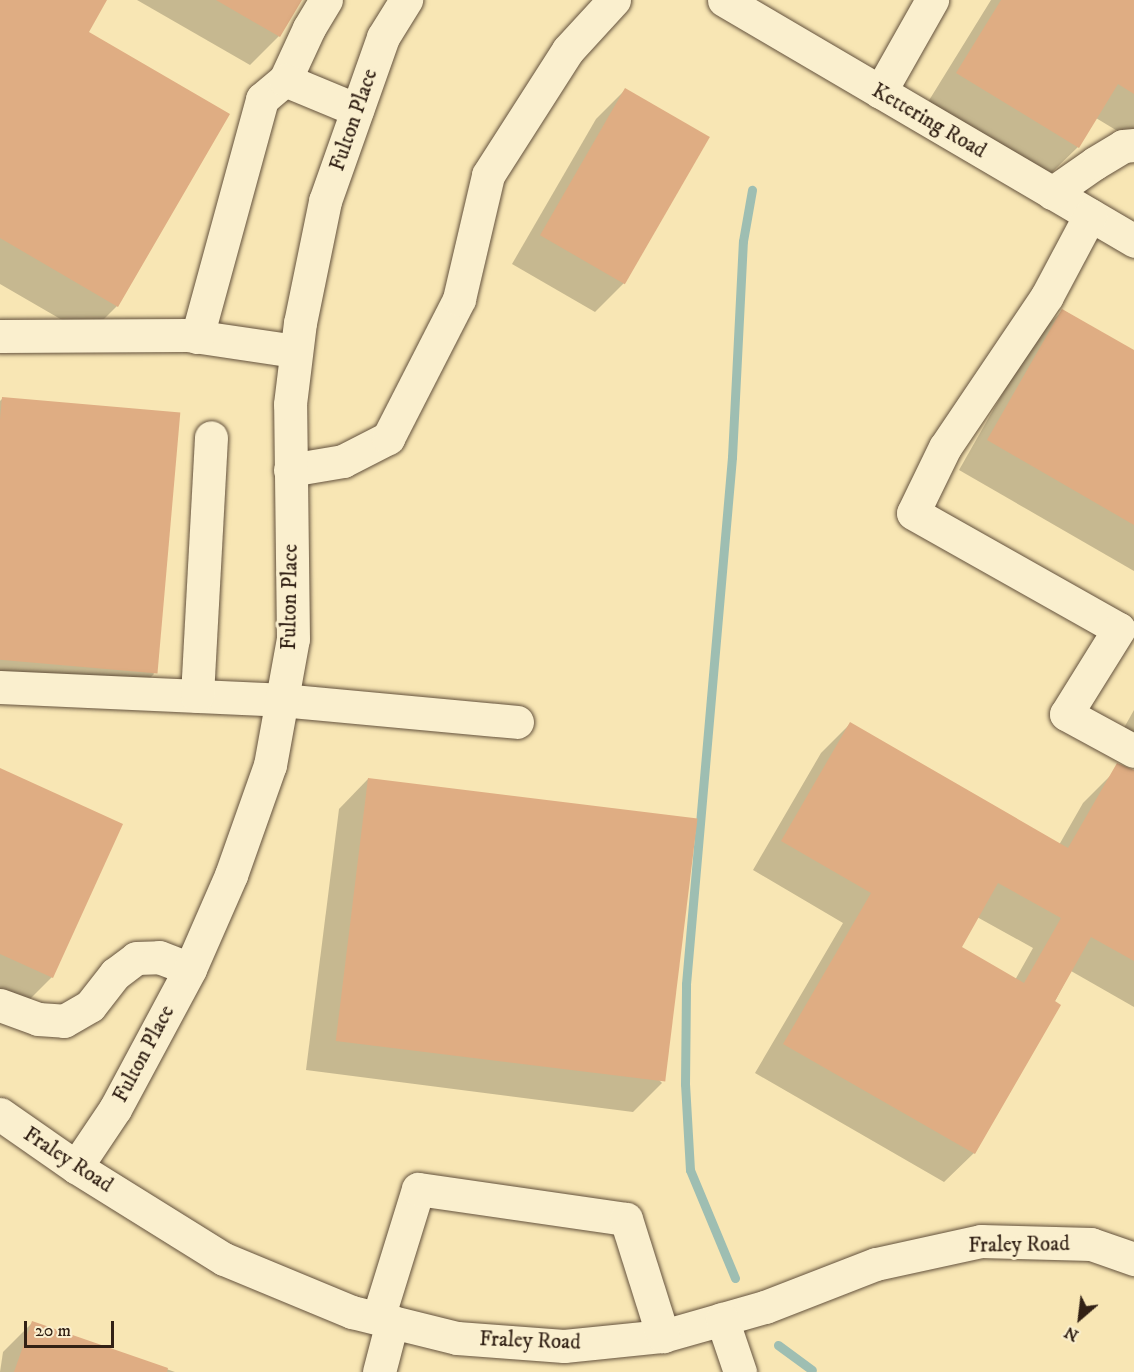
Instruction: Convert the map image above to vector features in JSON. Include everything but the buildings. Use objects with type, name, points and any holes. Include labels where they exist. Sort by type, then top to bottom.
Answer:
[{"type":"street","points":[[197,337],[262,99],[285,80],[309,27],[326,0]]},
{"type":"street","name":"Fulton Place","points":[[76,1167],[115,1109],[190,969],[231,875],[270,765],[293,639],[290,404],[296,351],[325,201],[383,37],[406,0]]},
{"type":"street","points":[[291,470],[343,461],[388,438],[459,299],[488,175],[568,50],[614,0]]},
{"type":"street","name":"Kettering Road","points":[[724,0],[1134,241]]},
{"type":"street","points":[[880,92],[932,0]]},
{"type":"street","points":[[285,80],[357,110]]},
{"type":"street","points":[[1052,193],[1123,146],[1134,145]]},
{"type":"street","points":[[1090,215],[1047,296],[945,447],[913,513],[1119,629],[1066,714],[1134,752]]},
{"type":"street","points":[[0,336],[197,337],[296,351]]},
{"type":"street","points":[[197,696],[211,437]]},
{"type":"street","points":[[0,687],[282,700],[517,722]]},
{"type":"street","points":[[0,1005],[38,1019],[64,1021],[90,1006],[115,974],[136,958],[159,957],[190,969]]},
{"type":"street","name":"Fraley Road","points":[[0,1114],[76,1167],[224,1259],[352,1312],[457,1338],[564,1346],[663,1336],[765,1307],[876,1264],[981,1241],[1091,1244],[1134,1259]]},
{"type":"street","points":[[379,1372],[385,1320],[418,1189],[626,1219],[663,1336]]},
{"type":"street","points":[[722,1319],[740,1372]]},
{"type":"waterway","points":[[735,1278],[690,1170],[685,1084],[686,984],[732,457],[743,241],[752,190]]},
{"type":"waterway","points":[[778,1345],[812,1370]]}]
